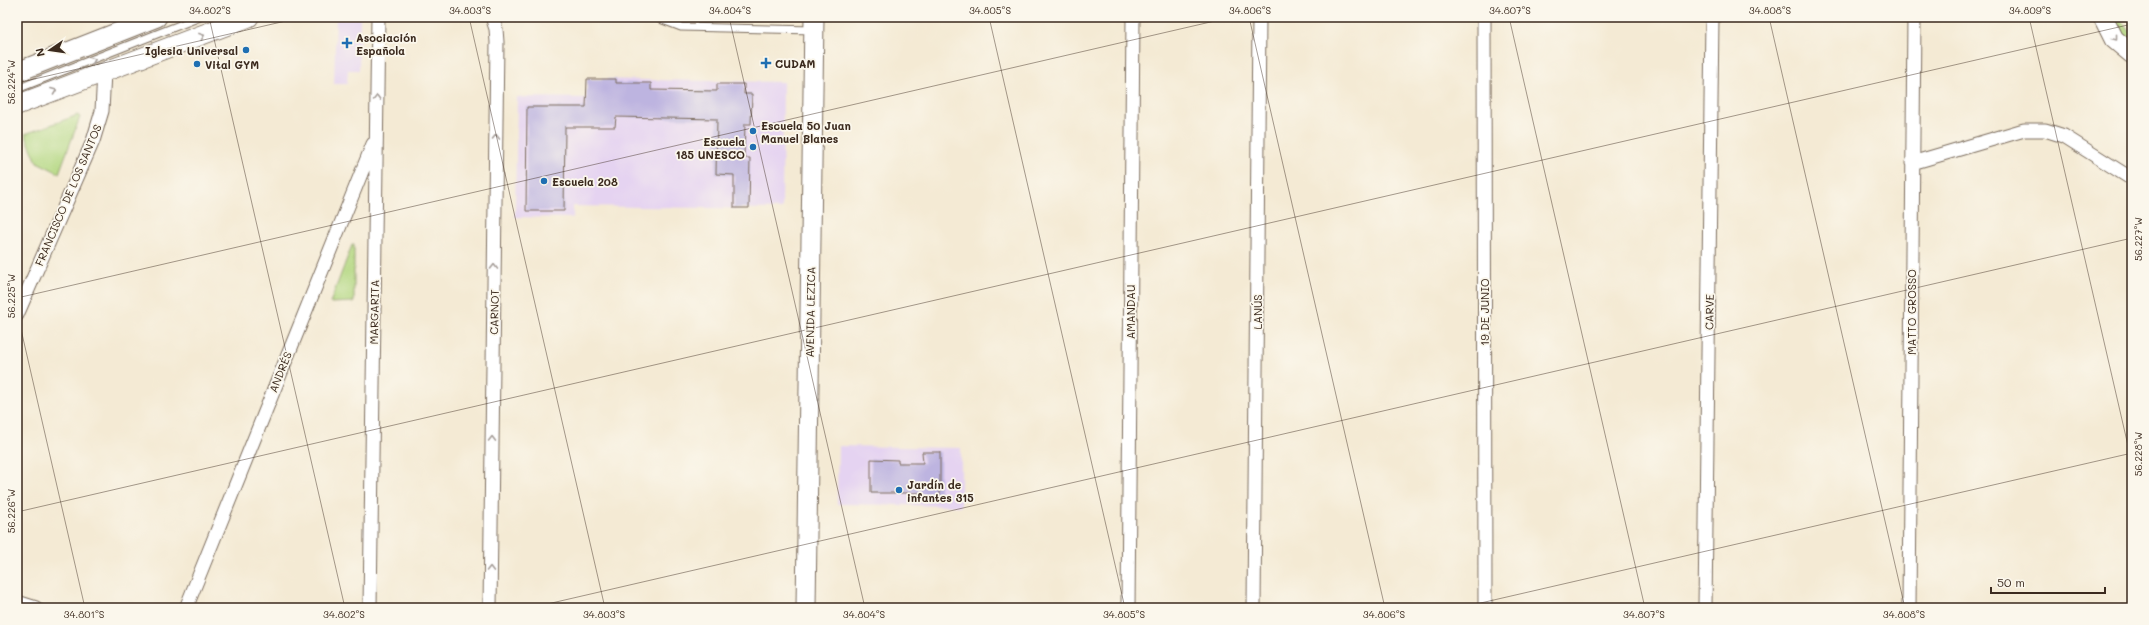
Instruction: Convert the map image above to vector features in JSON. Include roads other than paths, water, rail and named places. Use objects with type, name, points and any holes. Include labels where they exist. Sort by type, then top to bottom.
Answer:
[{"type":"street","points":[[17,72],[157,17]]},
{"type":"street","points":[[17,105],[249,17]]},
{"type":"street","name":"MARGARITA","points":[[370,608],[378,17]]},
{"type":"street","name":"CARNOT","points":[[490,608],[497,42],[496,30],[492,17]]},
{"type":"street","name":"AMANDAU","points":[[1128,608],[1133,17]]},
{"type":"street","name":"LANÚS","points":[[1254,608],[1259,17]]},
{"type":"street","name":"19 DE JUNIO","points":[[1484,17],[1485,608]]},
{"type":"street","name":"CARVE","points":[[1705,608],[1712,17]]},
{"type":"street","name":"MATTO GROSSO","points":[[1909,608],[1914,17]]},
{"type":"street","points":[[2103,17],[2114,39],[2132,54]]},
{"type":"street","name":"AVENIDA LEZICA","points":[[806,608],[814,23]]},
{"type":"street","name":"FRANCISCO DE LOS SANTOS","points":[[17,315],[93,141],[102,111],[104,72]]},
{"type":"street","points":[[1912,163],[2024,130],[2045,130],[2064,136],[2132,180]]},
{"type":"street","name":"ANDRÉS","points":[[186,608],[376,137]]},
{"type":"street","points":[[17,602],[33,608]]},
{"type":"lane","points":[[17,89],[200,17]]},
{"type":"lane","points":[[660,19],[681,27],[814,23]]},
{"type":"place","name":"Asociación Española","points":[[347,43]]},
{"type":"place","name":"Iglesia Universal","points":[[246,50]]},
{"type":"place","name":"CUDAM","points":[[766,63]]},
{"type":"place","name":"Vital GYM","points":[[197,64]]},
{"type":"place","name":"Escuela 50 Juan Manuel Blanes","points":[[753,131]]},
{"type":"place","name":"Escuela 185 UNESCO","points":[[753,147]]},
{"type":"place","name":"Escuela 208","points":[[544,181]]},
{"type":"place","name":"Jardín de infantes 315","points":[[899,490]]}]
